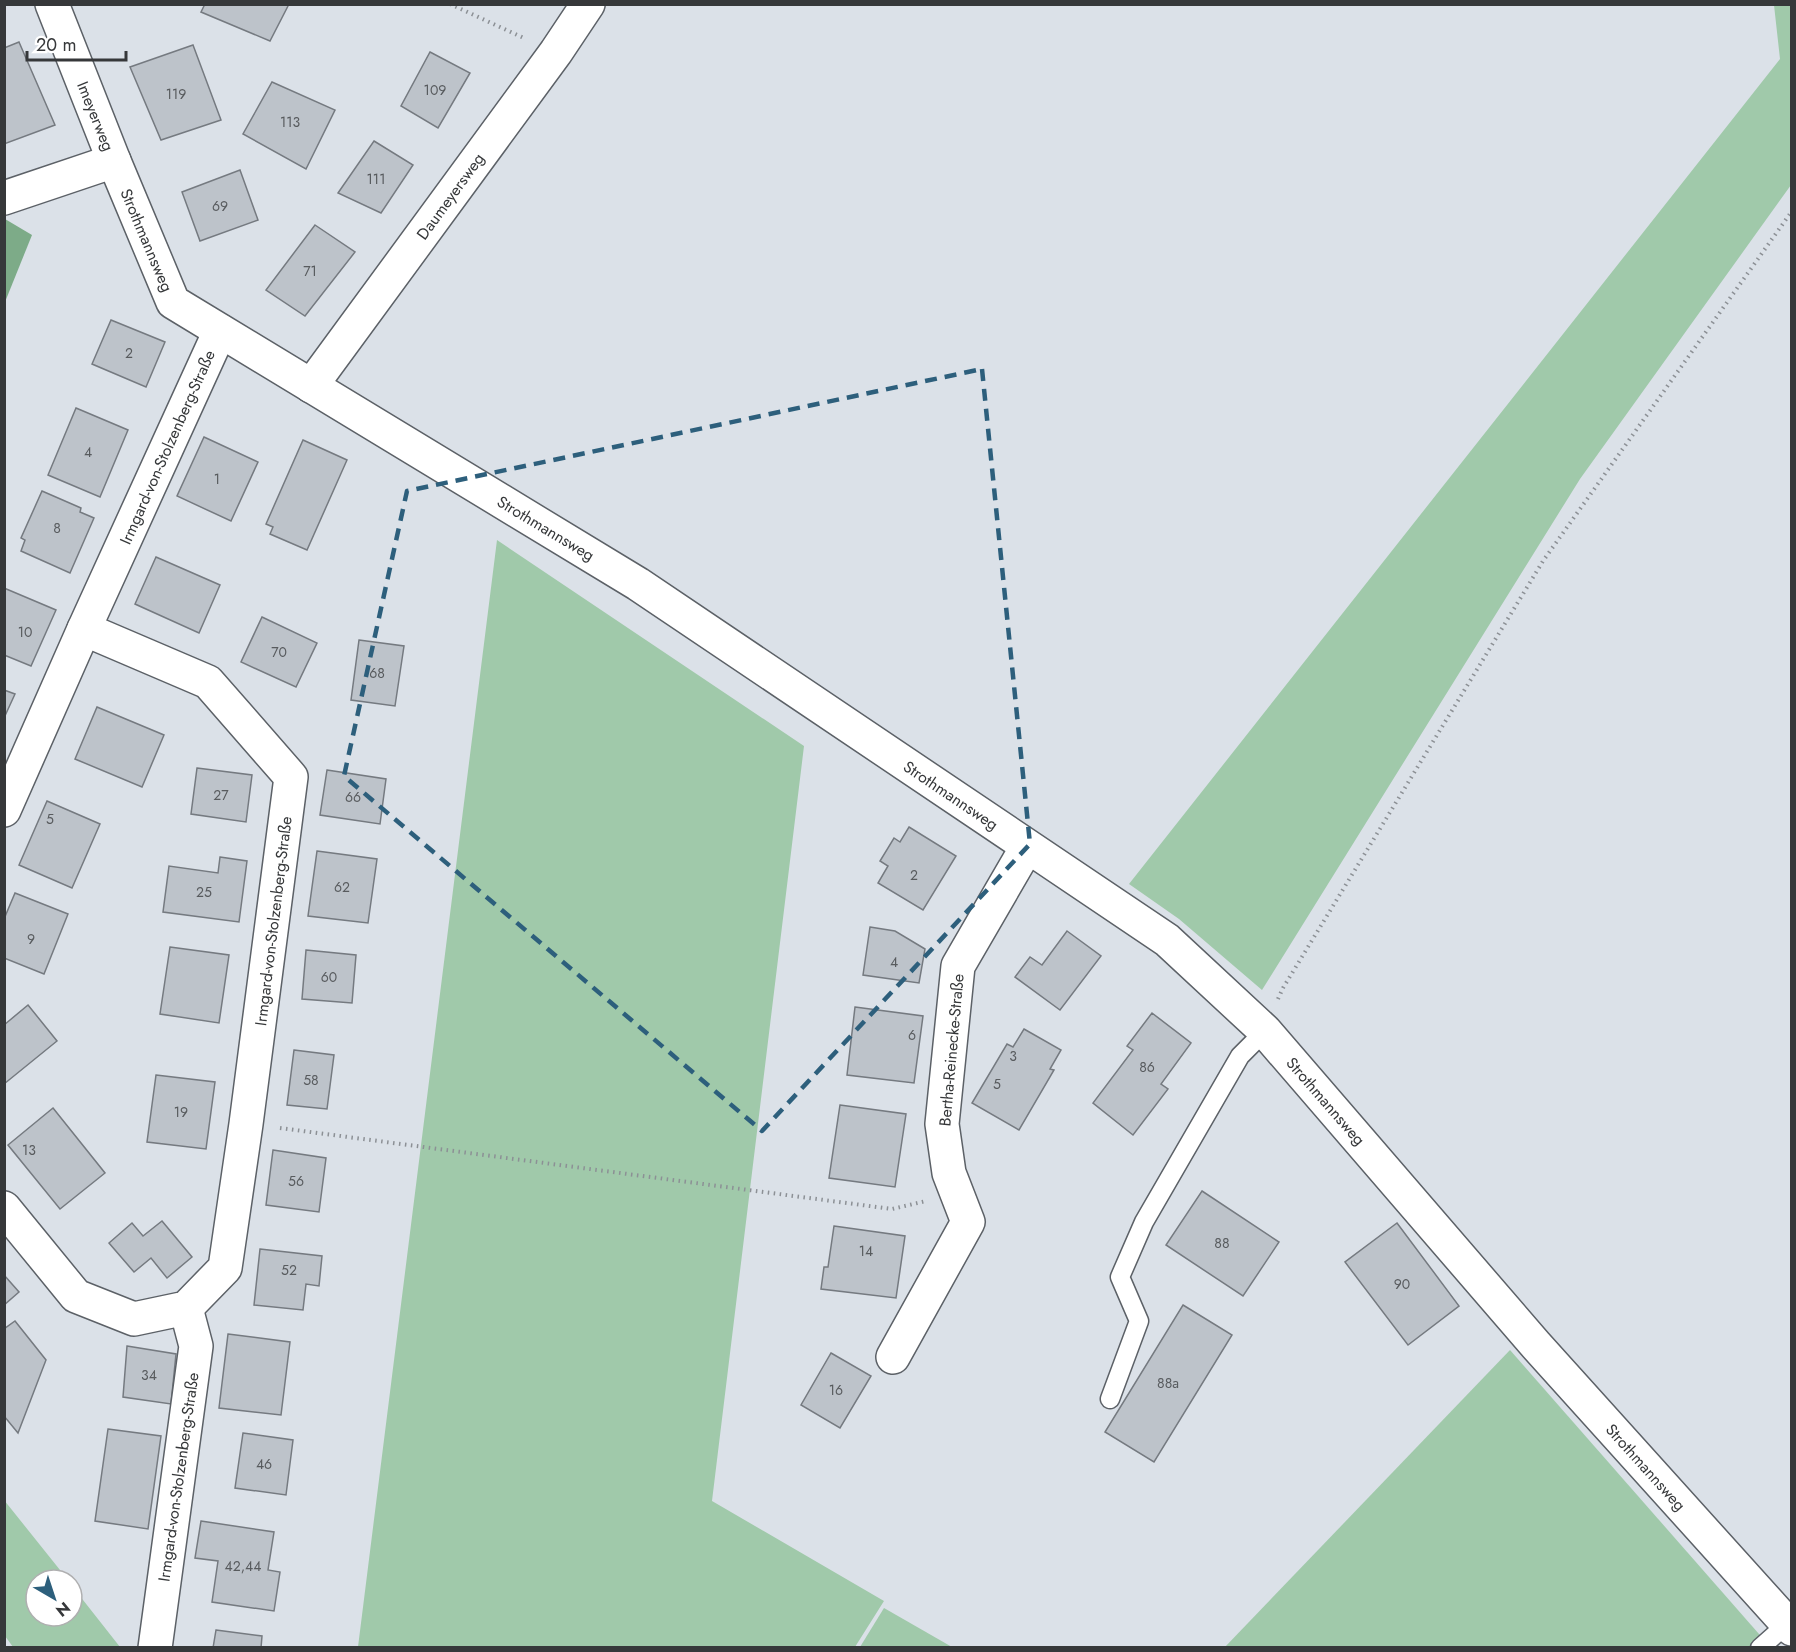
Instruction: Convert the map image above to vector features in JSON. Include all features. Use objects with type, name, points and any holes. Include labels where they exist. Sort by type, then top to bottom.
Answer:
[{"type":"street","name":"Imeyerweg","points":[[52,4],[114,161]]},
{"type":"street","name":"Daumeyersweg","points":[[311,386],[556,52],[588,4]]},
{"type":"street","points":[[4,198],[114,161]]},
{"type":"street","name":"Strothmannsweg","points":[[114,161],[173,302],[638,584],[1167,940],[1265,1031],[1534,1344],[1789,1627]]},
{"type":"street","name":"Irmgard-von-Stolzenberg-Straße","points":[[4,810],[220,331]]},
{"type":"street","name":"Irmgard-von-Stolzenberg-Straße","points":[[84,629],[208,682],[291,777],[225,1269],[186,1308],[196,1346],[156,1647]]},
{"type":"street","name":"Bertha-Reinecke-Straße","points":[[893,1357],[968,1222],[949,1173],[942,1124],[958,966],[1028,847]]},
{"type":"street","points":[[4,1208],[76,1296],[134,1319],[186,1308]]},
{"type":"lane","points":[[1110,1399],[1139,1321],[1120,1277],[1144,1222],[1240,1056],[1265,1031]]},
{"type":"lane","points":[[1760,1647],[1789,1627]]},
{"type":"path","points":[[450,4],[556,52]]},
{"type":"path","points":[[1265,1031],[1283,988],[1543,561],[1791,211]]},
{"type":"path","points":[[246,1124],[892,1209],[957,1193]]},
{"type":"highlighted area","points":[[982,369],[1030,844],[762,1131],[344,776],[407,491]]},
{"type":"green space","points":[[1774,5],[1791,5],[1791,185],[1580,479],[1262,990],[1179,919],[1129,884],[1780,59]]},
{"type":"green space","points":[[5,219],[32,235],[5,302]]},
{"type":"green space","points":[[497,540],[804,746],[712,1501],[884,1601],[855,1647],[358,1647]]},
{"type":"green space","points":[[1510,1350],[1766,1642],[1760,1648],[1224,1648]]},
{"type":"green space","points":[[4,1500],[58,1568],[24,1568],[24,1628],[84,1628],[84,1601],[120,1647],[13,1647],[5,1636]]},
{"type":"green space","points":[[884,1608],[952,1647],[860,1647]]},
{"type":"building","points":[[205,4],[289,4],[270,41],[201,12]]},
{"type":"building","points":[[19,42],[55,125],[4,144],[4,48]]},
{"type":"building","points":[[193,45],[221,120],[161,140],[130,67]]},
{"type":"building","points":[[430,52],[470,73],[438,128],[401,106]]},
{"type":"building","points":[[272,82],[335,110],[306,169],[243,134]]},
{"type":"building","points":[[374,141],[413,165],[381,213],[338,193]]},
{"type":"building","points":[[240,170],[258,220],[200,241],[182,192]]},
{"type":"building","points":[[315,225],[355,252],[305,316],[266,290]]},
{"type":"building","points":[[111,320],[165,342],[146,387],[92,364]]},
{"type":"building","points":[[76,408],[128,430],[100,497],[48,475]]},
{"type":"building","points":[[204,437],[258,462],[231,521],[177,496]]},
{"type":"building","points":[[303,440],[347,460],[307,550],[270,534],[273,527],[266,524]]},
{"type":"building","points":[[42,491],[81,508],[80,512],[94,518],[70,573],[21,551],[25,540],[21,538]]},
{"type":"building","points":[[156,557],[220,585],[199,633],[135,604]]},
{"type":"building","points":[[4,588],[56,610],[31,666],[4,655]]},
{"type":"building","points":[[262,617],[317,643],[296,687],[241,662]]},
{"type":"building","points":[[359,640],[404,646],[395,706],[351,700]]},
{"type":"building","points":[[4,690],[15,694],[4,718]]},
{"type":"building","points":[[97,707],[164,735],[142,787],[75,759]]},
{"type":"building","points":[[197,768],[252,775],[246,822],[191,814]]},
{"type":"building","points":[[327,770],[386,779],[380,824],[320,815]]},
{"type":"building","points":[[47,801],[100,824],[72,888],[19,865]]},
{"type":"building","points":[[909,827],[956,856],[923,910],[878,883],[888,866],[880,861],[894,838],[900,842]]},
{"type":"building","points":[[317,851],[377,859],[368,923],[308,916]]},
{"type":"building","points":[[220,857],[247,861],[239,922],[163,912],[169,866],[218,873]]},
{"type":"building","points":[[15,893],[68,914],[44,974],[4,958],[4,919]]},
{"type":"building","points":[[870,927],[895,931],[925,949],[919,983],[863,975]]},
{"type":"building","points":[[1067,931],[1101,956],[1060,1010],[1015,977],[1030,957],[1042,965]]},
{"type":"building","points":[[170,947],[229,955],[219,1023],[160,1014]]},
{"type":"building","points":[[306,950],[356,955],[352,1003],[302,999]]},
{"type":"building","points":[[28,1005],[57,1041],[4,1084],[4,1025]]},
{"type":"building","points":[[855,1007],[923,1016],[914,1083],[847,1075]]},
{"type":"building","points":[[1152,1013],[1191,1043],[1161,1084],[1168,1089],[1133,1135],[1093,1103],[1133,1050],[1127,1046]]},
{"type":"building","points":[[1024,1029],[1061,1050],[1050,1069],[1054,1070],[1019,1130],[972,1103],[1007,1044],[1013,1047]]},
{"type":"building","points":[[294,1050],[334,1055],[327,1109],[287,1105]]},
{"type":"building","points":[[156,1075],[215,1082],[206,1149],[147,1142]]},
{"type":"building","points":[[840,1105],[906,1114],[895,1187],[829,1178]]},
{"type":"building","points":[[53,1108],[105,1173],[60,1209],[8,1145]]},
{"type":"building","points":[[273,1150],[326,1158],[319,1212],[266,1205]]},
{"type":"building","points":[[1202,1191],[1279,1242],[1243,1296],[1166,1245]]},
{"type":"building","points":[[162,1221],[192,1257],[167,1278],[151,1258],[134,1272],[109,1243],[132,1223],[143,1236]]},
{"type":"building","points":[[1397,1223],[1459,1306],[1408,1345],[1345,1262]]},
{"type":"building","points":[[834,1226],[905,1236],[896,1298],[821,1289],[824,1267],[828,1267]]},
{"type":"building","points":[[260,1249],[322,1256],[319,1286],[306,1284],[303,1310],[254,1305]]},
{"type":"building","points":[[4,1275],[19,1292],[4,1305]]},
{"type":"building","points":[[1183,1305],[1232,1335],[1154,1462],[1105,1432]]},
{"type":"building","points":[[15,1321],[46,1360],[18,1433],[4,1416],[4,1329]]},
{"type":"building","points":[[228,1334],[290,1342],[281,1415],[219,1408]]},
{"type":"building","points":[[127,1346],[176,1354],[171,1404],[123,1397]]},
{"type":"building","points":[[831,1353],[871,1376],[840,1428],[801,1405]]},
{"type":"building","points":[[108,1429],[161,1436],[148,1529],[95,1521]]},
{"type":"building","points":[[243,1433],[293,1440],[286,1495],[235,1488]]},
{"type":"building","points":[[201,1521],[274,1532],[268,1570],[280,1572],[274,1611],[212,1602],[218,1561],[195,1558]]},
{"type":"building","points":[[216,1630],[262,1636],[261,1648],[213,1648]]}]
